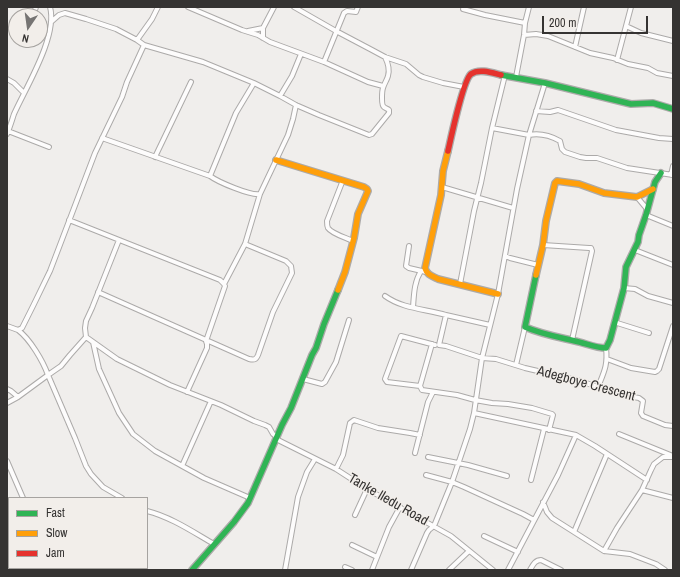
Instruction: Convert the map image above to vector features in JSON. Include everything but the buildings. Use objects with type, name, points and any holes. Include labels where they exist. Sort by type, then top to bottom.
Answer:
[{"type":"street","points":[[137,40],[152,19],[158,7]]},
{"type":"street","points":[[191,7],[199,12],[242,30],[258,35],[270,42],[324,62],[368,82],[383,86]]},
{"type":"street","points":[[263,38],[263,28],[274,7]]},
{"type":"street","points":[[294,7],[385,57],[406,64],[423,77],[464,87]]},
{"type":"street","points":[[324,62],[344,13],[347,10],[356,12],[358,7]]},
{"type":"street","points":[[516,77],[529,7]]},
{"type":"street","points":[[575,47],[584,7]]},
{"type":"street","points":[[617,60],[631,7]]},
{"type":"street","points":[[51,9],[59,15]]},
{"type":"street","points":[[49,147],[8,133],[14,115],[31,81],[47,39],[51,22],[51,9]]},
{"type":"street","points":[[463,9],[484,15],[525,22]]},
{"type":"street","points":[[51,22],[59,15],[65,13],[102,24],[116,29],[144,45],[203,62],[254,83],[296,104],[368,135],[372,134],[389,113],[389,110],[382,106],[383,86],[388,75],[389,68],[385,57]]},
{"type":"street","points":[[626,26],[641,33],[673,41]]},
{"type":"street","points":[[248,31],[263,28]]},
{"type":"street","points":[[524,35],[536,34],[548,36],[590,53],[648,68],[657,73],[673,76]]},
{"type":"street","points":[[18,330],[25,324],[50,271],[95,153],[144,45]]},
{"type":"street","points":[[280,96],[292,76],[301,54]]},
{"type":"street","points":[[413,307],[416,283],[418,276],[425,268],[435,225],[442,187],[443,171],[464,87],[472,73],[477,71],[505,75],[631,104],[653,103],[673,109]]},
{"type":"street","points":[[460,284],[492,128],[505,75]]},
{"type":"street","points":[[7,79],[14,83],[24,93]]},
{"type":"street","points":[[155,157],[191,82]]},
{"type":"street","points":[[210,176],[236,113],[254,83]]},
{"type":"street","points":[[411,570],[427,533],[434,526],[452,482],[470,430],[482,358],[498,294],[513,208],[529,135],[545,83]]},
{"type":"street","points":[[188,392],[207,348],[206,341],[225,286],[224,284],[244,244],[260,194],[288,135],[294,119],[296,104]]},
{"type":"street","points":[[536,111],[550,112],[558,110],[616,130],[673,139]]},
{"type":"street","points":[[492,128],[529,135],[540,134],[557,139],[560,141],[562,149],[565,152],[580,158],[597,158],[627,168],[672,175],[673,166]]},
{"type":"street","points":[[102,138],[210,176],[216,180],[253,194],[260,194]]},
{"type":"street","points":[[192,570],[234,522],[248,503],[276,438],[291,408],[316,348],[345,272],[358,214],[368,191],[364,186],[276,160]]},
{"type":"street","points":[[598,387],[607,359],[606,348],[610,340],[624,288],[626,267],[638,242],[655,182],[661,173]]},
{"type":"street","points":[[343,180],[327,221],[330,230],[353,241]]},
{"type":"street","points":[[516,365],[543,245],[552,194],[557,181],[579,184],[604,193],[638,197],[653,189]]},
{"type":"street","points":[[442,187],[513,208]]},
{"type":"street","points":[[638,197],[646,212],[673,226]]},
{"type":"street","points":[[69,220],[220,280],[224,284]]},
{"type":"street","points":[[7,403],[18,397],[61,366],[86,337],[86,320],[119,240]]},
{"type":"street","points":[[98,292],[206,341],[254,360],[257,358],[273,312],[292,273],[291,266],[286,261],[244,244]]},
{"type":"street","points":[[543,245],[591,248],[592,251],[572,340]]},
{"type":"street","points":[[409,246],[406,266],[409,268],[423,272],[438,279],[498,294]]},
{"type":"street","points":[[635,250],[673,264]]},
{"type":"street","points":[[505,256],[538,265]]},
{"type":"street","points":[[624,288],[635,289],[648,296],[673,303]]},
{"type":"street","points":[[385,296],[392,301],[418,309],[490,325]]},
{"type":"street","points":[[439,345],[446,315]]},
{"type":"street","points":[[303,379],[322,384],[325,382],[336,362],[349,320]]},
{"type":"street","points":[[614,322],[649,333]]},
{"type":"street","points":[[7,326],[18,330],[24,335],[42,361],[90,474],[103,487],[120,497]]},
{"type":"street","points":[[607,359],[631,368],[655,372],[659,369],[673,326]]},
{"type":"street","points":[[525,327],[558,338],[606,348]]},
{"type":"street","name":"Adegboye Crescent","points":[[420,386],[387,382],[385,379],[401,336],[446,346],[482,358],[496,358],[516,365],[639,398],[643,401],[641,413],[643,416],[660,423],[673,426]]},
{"type":"street","name":"Tanke Iledu Road","points":[[86,337],[117,359],[170,385],[221,405],[269,427],[276,438],[336,469],[367,489],[451,536],[493,570]]},
{"type":"street","points":[[94,342],[99,369],[119,413],[133,434],[155,451],[182,466],[204,478],[250,498]]},
{"type":"street","points":[[432,344],[420,386],[422,390],[458,395],[492,403],[532,408],[552,414],[549,430]]},
{"type":"street","points":[[7,389],[18,397]]},
{"type":"street","points":[[415,453],[428,402],[433,392]]},
{"type":"street","points":[[182,466],[211,401]]},
{"type":"street","points":[[474,413],[576,435],[647,480]]},
{"type":"street","points":[[336,469],[343,455],[350,423],[354,420],[378,428],[420,435]]},
{"type":"street","points":[[531,480],[544,429]]},
{"type":"street","points":[[619,434],[673,456]]},
{"type":"street","points":[[508,570],[558,475],[576,435]]},
{"type":"street","points":[[574,532],[607,454]]},
{"type":"street","points":[[604,551],[642,490],[654,464],[664,457],[673,456]]},
{"type":"street","points":[[428,457],[507,476]]},
{"type":"street","points":[[286,570],[298,497],[307,472],[315,459]]},
{"type":"street","points":[[7,461],[23,497]]},
{"type":"street","points":[[426,475],[452,482],[534,520]]},
{"type":"street","points":[[355,515],[367,489]]},
{"type":"street","points":[[642,490],[673,498]]},
{"type":"street","points":[[543,502],[546,512],[552,518],[604,551],[630,554],[656,564],[665,570]]},
{"type":"street","points":[[372,570],[389,527],[400,507]]},
{"type":"street","points":[[148,511],[157,514],[214,544]]},
{"type":"street","points":[[484,536],[518,552]]},
{"type":"street","points":[[352,545],[377,557]]},
{"type":"street","points":[[449,570],[469,551]]},
{"type":"street","points":[[530,570],[533,563],[538,560],[541,560],[560,570]]},
{"type":"street","points":[[345,567],[352,570]]},
{"type":"traffic: fast","points":[[501,75],[545,83],[631,104],[653,103],[673,109]]},
{"type":"traffic: fast","points":[[536,275],[525,327],[537,332],[606,348],[610,340],[624,288],[626,267],[638,242],[655,182],[661,173]]},
{"type":"traffic: fast","points":[[192,570],[234,522],[248,503],[291,408],[338,290]]},
{"type":"traffic: slow","points":[[448,151],[443,171],[441,195],[425,268],[428,274],[438,279],[498,294]]},
{"type":"traffic: slow","points":[[276,160],[364,187],[368,191],[358,214],[354,238],[345,272],[338,290]]},
{"type":"traffic: slow","points":[[536,275],[543,245],[546,221],[555,183],[557,181],[579,184],[604,193],[637,197],[653,189]]},
{"type":"traffic: jam","points":[[448,151],[464,87],[468,78],[471,74],[478,71],[501,75]]}]
